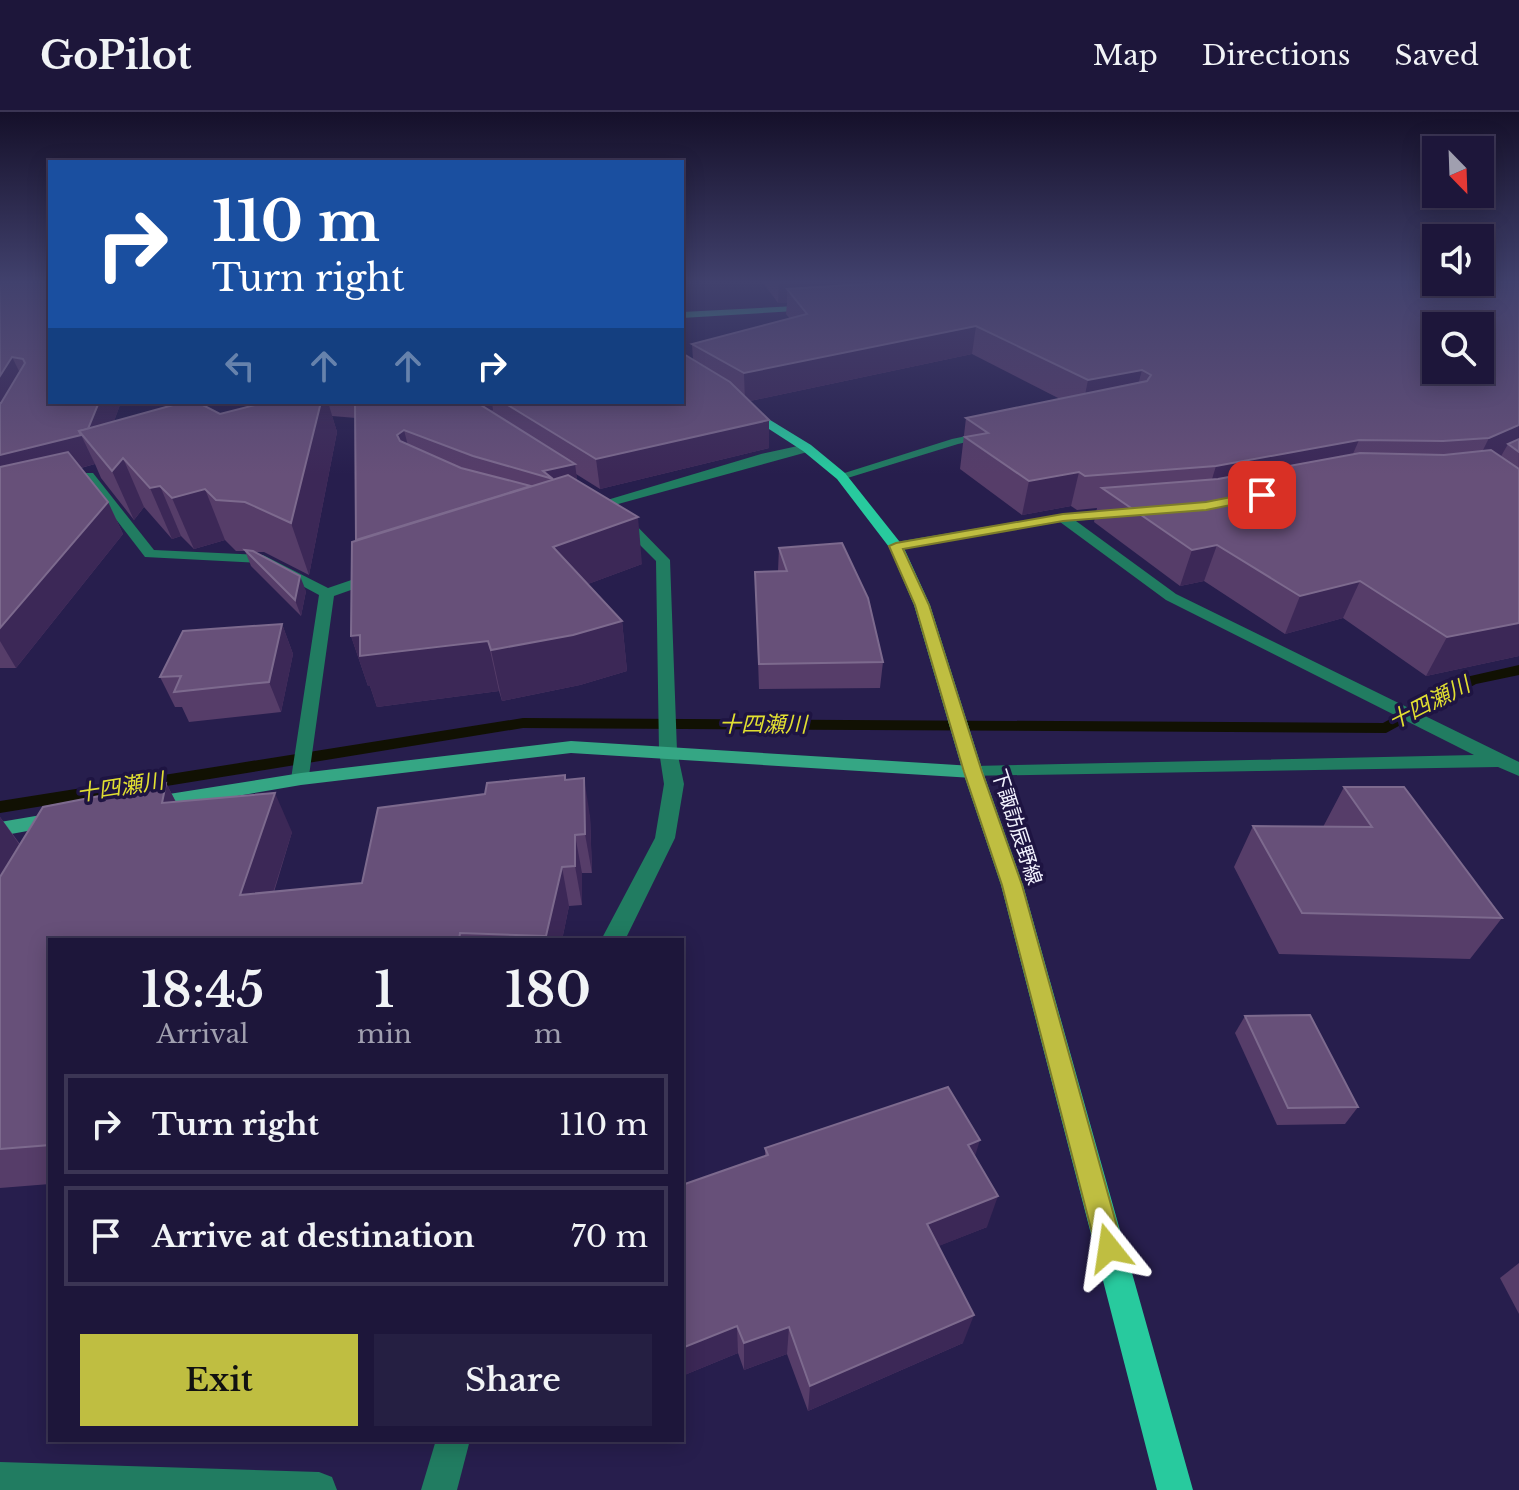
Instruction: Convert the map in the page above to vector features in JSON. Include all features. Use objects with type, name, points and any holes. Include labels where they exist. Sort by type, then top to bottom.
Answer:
[{"type":"main road","name":"下諏訪辰野線","points":[[729,400],[807,448],[841,476],[896,546],[922,605],[973,772],[1012,885],[1175,1490]]},
{"type":"street","points":[[841,476],[956,441],[1001,432]]},
{"type":"street","points":[[575,512],[598,498],[807,448]]},
{"type":"street","points":[[89,475],[150,554],[263,559],[327,593],[385,574]]},
{"type":"street","points":[[598,498],[663,560],[668,751],[674,784],[665,838],[614,938]]},
{"type":"street","points":[[896,546],[1063,518],[1143,511]]},
{"type":"street","points":[[1063,518],[1171,597],[1519,770]]},
{"type":"street","points":[[301,779],[327,593]]},
{"type":"street","points":[[135,806],[301,779],[571,747],[973,772],[1499,761]]},
{"type":"street","points":[[0,829],[75,816]]},
{"type":"street","points":[[439,1490],[452,1442]]},
{"type":"street","points":[[0,1480],[319,1490]]},
{"type":"building","points":[[0,345],[48,345],[48,404],[98,404],[88,429],[79,431],[81,435],[0,455],[0,403],[25,363],[23,359],[12,357],[0,376]]},
{"type":"building","points":[[694,345],[881,345],[744,373]]},
{"type":"building","points":[[1016,345],[1422,345],[1422,384],[1494,384],[1494,345],[1519,345],[1519,425],[1489,438],[1359,440],[1216,466],[1085,476],[1079,472],[1029,481],[965,437],[988,433],[966,418],[1147,381],[1151,375],[1142,370],[1088,380]]},
{"type":"building","points":[[684,354],[730,382],[769,420],[596,459],[506,404],[684,404]]},
{"type":"building","points":[[177,404],[201,404],[220,414],[259,404],[321,404],[291,523],[245,502],[216,500],[205,489],[172,498],[160,486],[150,488],[123,458],[112,471],[79,431]]},
{"type":"building","points":[[355,404],[479,404],[575,464],[543,471],[553,479],[473,456],[404,430],[397,435],[400,441],[461,468],[531,486],[356,540]]},
{"type":"building","points":[[1519,439],[1519,452],[1508,444]]},
{"type":"building","points":[[1491,450],[1519,469],[1519,623],[1447,637],[1360,581],[1300,596],[1217,545],[1192,550],[1102,488],[1218,479],[1360,453],[1444,455]]},
{"type":"building","points":[[68,452],[108,502],[0,628],[0,467]]},
{"type":"building","points":[[568,475],[638,517],[553,547],[622,621],[573,635],[491,650],[488,641],[360,656],[360,635],[351,636],[352,542]]},
{"type":"building","points":[[842,543],[868,598],[883,662],[759,664],[755,572],[787,571],[779,548]]},
{"type":"building","points":[[245,550],[253,551],[300,576],[295,600]]},
{"type":"building","points":[[282,624],[269,682],[174,692],[181,676],[160,677],[183,631]]},
{"type":"building","points":[[565,775],[565,780],[584,778],[585,834],[575,835],[575,866],[562,867],[546,936],[460,933],[459,938],[48,938],[48,1145],[0,1149],[0,877],[43,807],[166,783],[162,803],[275,793],[240,895],[362,883],[378,808],[485,794],[487,783]]},
{"type":"building","points":[[1344,787],[1404,787],[1502,918],[1302,913],[1253,826],[1372,827]]},
{"type":"building","points":[[1310,1015],[1358,1107],[1288,1108],[1245,1016]]},
{"type":"building","points":[[948,1087],[980,1140],[968,1145],[998,1196],[927,1224],[974,1315],[810,1386],[789,1327],[744,1343],[737,1326],[684,1347],[684,1184],[768,1155],[765,1148]]},
{"type":"waterway","name":"十四瀬川","points":[[0,807],[523,723],[1386,728],[1471,680],[1519,670]]},
{"type":"route","points":[[1109,1248],[1012,885],[973,772],[922,605],[896,546],[1063,518],[1206,506],[1262,495]]}]
